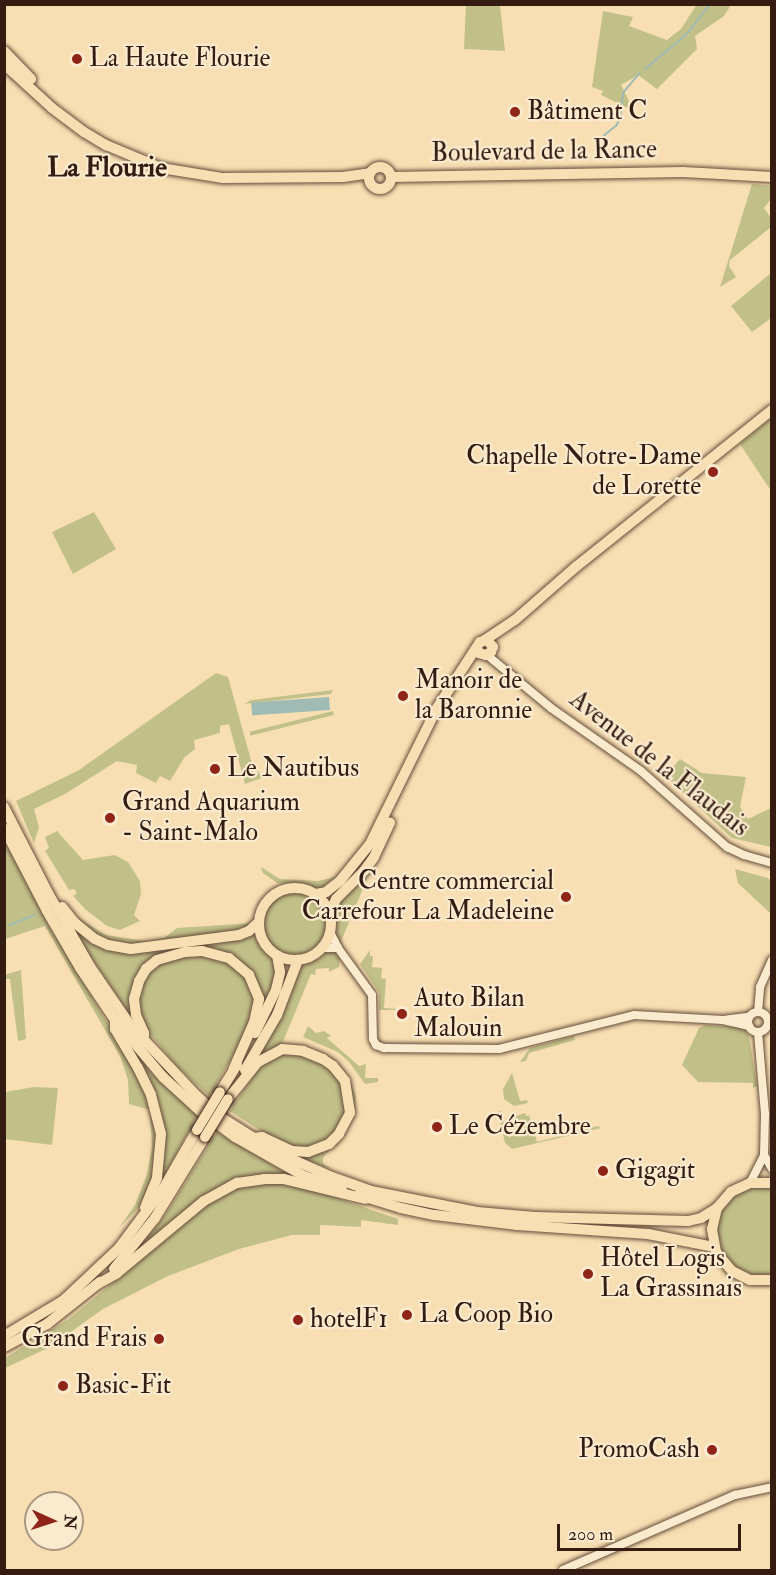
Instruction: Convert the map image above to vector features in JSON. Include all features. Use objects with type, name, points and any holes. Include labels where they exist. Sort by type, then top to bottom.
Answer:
[{"type":"main road","points":[[4,51],[42,91],[52,108]]},
{"type":"main road","points":[[4,64],[52,108],[106,146],[161,168],[223,178],[370,177]]},
{"type":"main road","points":[[376,168],[383,168],[391,177],[389,184],[380,189],[373,187],[370,177],[376,168]]},
{"type":"main road","name":"Boulevard de la Rance","points":[[391,177],[699,173],[771,177]]},
{"type":"main road","points":[[486,649],[431,717],[388,812],[370,844],[340,881],[326,892],[316,894],[298,888],[280,891],[265,903],[259,922],[263,941],[277,955],[298,960],[310,957],[322,948],[330,932],[330,913],[336,899],[364,871],[374,857],[432,724],[472,665],[486,649],[515,620],[577,566],[771,410]]},
{"type":"main road","points":[[4,807],[40,879],[89,965],[111,999],[144,1041],[197,1096],[222,1118],[308,1167],[351,1184],[433,1205],[535,1217],[688,1221],[701,1218],[717,1208],[731,1192],[750,1183],[771,1183]]},
{"type":"main road","points":[[4,828],[47,911],[80,968],[115,1020],[163,1077],[200,1111],[234,1137],[304,1176],[366,1199]]},
{"type":"main road","points":[[40,879],[48,882],[66,912],[87,934],[108,945],[123,948],[152,947],[239,935],[249,931],[259,922]]},
{"type":"main road","points":[[316,894],[330,913]]},
{"type":"main road","points":[[144,1041],[144,1034],[136,1016],[134,999],[139,981],[146,969],[157,960],[185,952],[202,951],[229,957],[249,975],[258,999],[254,1022],[224,1095]]},
{"type":"main road","points":[[234,1070],[273,998],[280,972],[277,955]]},
{"type":"main road","points":[[4,1347],[47,1324],[96,1285],[145,1233],[224,1095],[277,1016],[298,960]]},
{"type":"main road","points":[[115,1020],[115,1029],[138,1068],[150,1095],[161,1134],[157,1178],[138,1225]]},
{"type":"main road","points":[[224,1095],[258,1062],[282,1049],[303,1050],[323,1059],[333,1066],[345,1081],[350,1113],[339,1134],[329,1143],[308,1152],[284,1149],[262,1137],[254,1138]]},
{"type":"main road","points":[[4,1336],[41,1316],[82,1285],[119,1248],[138,1225],[201,1134]]},
{"type":"main road","points":[[96,1285],[116,1274],[196,1207],[221,1190],[237,1184],[264,1179],[285,1179],[412,1211],[482,1222],[648,1234],[714,1247]]},
{"type":"main road","points":[[717,1208],[712,1229],[714,1247],[723,1263],[738,1275],[755,1281],[771,1280]]},
{"type":"street","name":"Avenue de la Flaudais","points":[[486,649],[527,688],[641,771],[728,847],[744,855],[771,862]]},
{"type":"street","points":[[330,932],[338,948],[372,995],[373,1039],[376,1045],[384,1048],[499,1049],[634,1015],[749,1022],[758,1032],[765,1114],[764,1155],[750,1183]]},
{"type":"street","points":[[322,948],[338,948]]},
{"type":"street","points":[[749,1022],[758,1012],[758,994],[771,960]]},
{"type":"street","points":[[758,1012],[765,1014],[768,1021],[765,1028],[758,1032]]},
{"type":"street","points":[[764,1155],[771,1169]]},
{"type":"street","points":[[563,1570],[735,1495],[769,1485]]},
{"type":"shaded area","points":[[697,4],[731,5],[724,16],[695,36],[697,49],[657,89],[638,75],[621,85],[634,111],[601,95],[603,91],[592,87],[603,11],[633,17],[629,26],[667,40],[681,29]]},
{"type":"shaded area","points":[[466,5],[500,5],[505,51],[464,49]]},
{"type":"shaded area","points":[[752,184],[771,186],[771,199],[764,208],[771,218],[771,227],[730,260],[729,266],[736,277],[720,287]]},
{"type":"shaded area","points":[[771,273],[771,318],[752,332],[731,306]]},
{"type":"shaded area","points":[[771,418],[771,491],[740,444]]},
{"type":"shaded area","points":[[94,512],[116,549],[73,574],[52,532]]},
{"type":"shaded area","points":[[216,673],[228,677],[251,760],[262,778],[245,784],[229,724],[220,726],[220,733],[194,740],[195,749],[184,758],[170,781],[160,776],[156,783],[136,773],[137,765],[117,761],[65,794],[34,809],[39,827],[34,843],[16,801],[79,770]]},
{"type":"shaded area","points":[[333,690],[331,694],[244,704],[251,700]]},
{"type":"shaded area","points":[[333,711],[334,715],[251,736],[250,732]]},
{"type":"shaded area","points":[[680,759],[702,773],[746,777],[740,807],[748,819],[771,808],[771,847],[732,838],[665,776]]},
{"type":"shaded area","points":[[57,831],[83,860],[115,855],[128,862],[140,881],[141,894],[134,915],[140,921],[120,930],[107,926],[85,909],[73,896],[77,893],[74,889],[69,890],[45,851],[49,848],[45,837]]},
{"type":"shaded area","points":[[4,840],[49,926],[128,1057],[136,1054],[155,1077],[197,1115],[158,1188],[119,1228],[135,1205],[147,1174],[152,1148],[150,1110],[129,1104],[128,1080],[120,1056],[45,926],[5,939]]},
{"type":"shaded area","points":[[261,867],[280,879],[318,881],[335,877],[325,885],[327,888],[316,889],[302,884],[277,883],[263,873]]},
{"type":"shaded area","points":[[735,869],[768,878],[771,881],[771,914],[738,883]]},
{"type":"shaded area","points":[[365,878],[367,879],[340,944],[335,936],[334,909],[346,894],[359,884],[361,886]]},
{"type":"shaded area","points":[[289,891],[301,891],[318,900],[325,911],[327,923],[325,935],[318,946],[301,955],[289,955],[277,950],[268,941],[263,929],[263,917],[268,905],[277,896]]},
{"type":"shaded area","points":[[78,918],[106,935],[145,941],[164,938],[177,928],[253,923],[254,936],[267,953],[274,958],[276,969],[270,994],[209,1096],[177,1066],[142,1024],[131,1017],[71,927]]},
{"type":"shaded area","points":[[370,950],[370,956],[373,956],[372,967],[382,968],[381,978],[386,979],[384,1008],[412,1010],[379,1010],[379,992],[360,964]]},
{"type":"shaded area","points":[[332,951],[340,958],[339,967],[329,972],[329,968],[316,969],[315,975],[311,974],[282,1044],[257,1057],[282,1017],[301,964],[324,952]]},
{"type":"shaded area","points":[[21,970],[26,1039],[18,1041],[10,979],[5,979],[4,975]]},
{"type":"shaded area","points":[[706,1025],[737,1027],[745,1031],[749,1036],[757,1086],[753,1088],[753,1083],[698,1082],[682,1065],[699,1028]]},
{"type":"shaded area","points":[[308,1026],[316,1033],[324,1031],[331,1036],[327,1038],[359,1066],[366,1064],[365,1078],[378,1078],[378,1082],[365,1084],[349,1062],[338,1052],[303,1037]]},
{"type":"shaded area","points":[[574,1036],[575,1040],[529,1053],[526,1061],[520,1062],[530,1048]]},
{"type":"shaded area","points":[[314,1050],[333,1058],[348,1075],[356,1096],[355,1114],[351,1124],[323,1158],[323,1163],[331,1169],[291,1155],[293,1146],[275,1140],[230,1111],[260,1066],[276,1054],[311,1056]]},
{"type":"shaded area","points":[[512,1073],[520,1101],[527,1100],[528,1103],[514,1106],[504,1099],[503,1089]]},
{"type":"shaded area","points":[[34,1087],[58,1088],[52,1145],[5,1139],[5,1092]]},
{"type":"shaded area","points":[[501,1111],[509,1137],[515,1135],[513,1117],[525,1113],[526,1116],[529,1115],[537,1142],[598,1126],[601,1128],[512,1149],[505,1143],[498,1112]]},
{"type":"shaded area","points":[[217,1132],[286,1173],[283,1184],[325,1194],[398,1219],[398,1225],[361,1220],[361,1227],[320,1225],[320,1235],[292,1235],[239,1249],[168,1276],[103,1309],[50,1347],[5,1368],[5,1358],[69,1319],[139,1261],[133,1255],[164,1217]]},
{"type":"shaded area","points":[[748,1188],[771,1188],[771,1276],[752,1276],[738,1271],[719,1248],[716,1234],[718,1219],[724,1205],[735,1194]]},
{"type":"water","points":[[329,697],[330,710],[252,715],[251,702]]},
{"type":"waterway","points":[[645,69],[686,35],[710,4]]},
{"type":"waterway","points":[[596,142],[616,126],[620,119],[623,93],[640,73]]},
{"type":"waterway","points":[[10,925],[35,915]]},
{"type":"place","name":"La Haute Flourie","points":[[77,59]]},
{"type":"place","name":"Bâtiment C","points":[[515,112]]},
{"type":"place","name":"Chapelle Notre-Dame de Lorette","points":[[713,472]]},
{"type":"place","name":"Manoir de la Baronnie","points":[[403,696]]},
{"type":"place","name":"Le Nautibus","points":[[215,769]]},
{"type":"place","name":"Grand Aquarium - Saint-Malo","points":[[110,818]]},
{"type":"place","name":"Centre commercial Carrefour La Madeleine","points":[[566,897]]},
{"type":"place","name":"Auto Bilan Malouin","points":[[402,1014]]},
{"type":"place","name":"Le Cézembre","points":[[437,1127]]},
{"type":"place","name":"Gigagit","points":[[603,1171]]},
{"type":"place","name":"Hôtel Logis La Grassinais","points":[[588,1274]]},
{"type":"place","name":"La Coop Bio","points":[[407,1315]]},
{"type":"place","name":"hotelF1","points":[[298,1320]]},
{"type":"place","name":"Grand Frais","points":[[159,1339]]},
{"type":"place","name":"Basic-Fit","points":[[63,1386]]},
{"type":"place","name":"PromoCash","points":[[712,1450]]},
{"type":"district","name":"La Flourie","points":[[107,168]]}]
